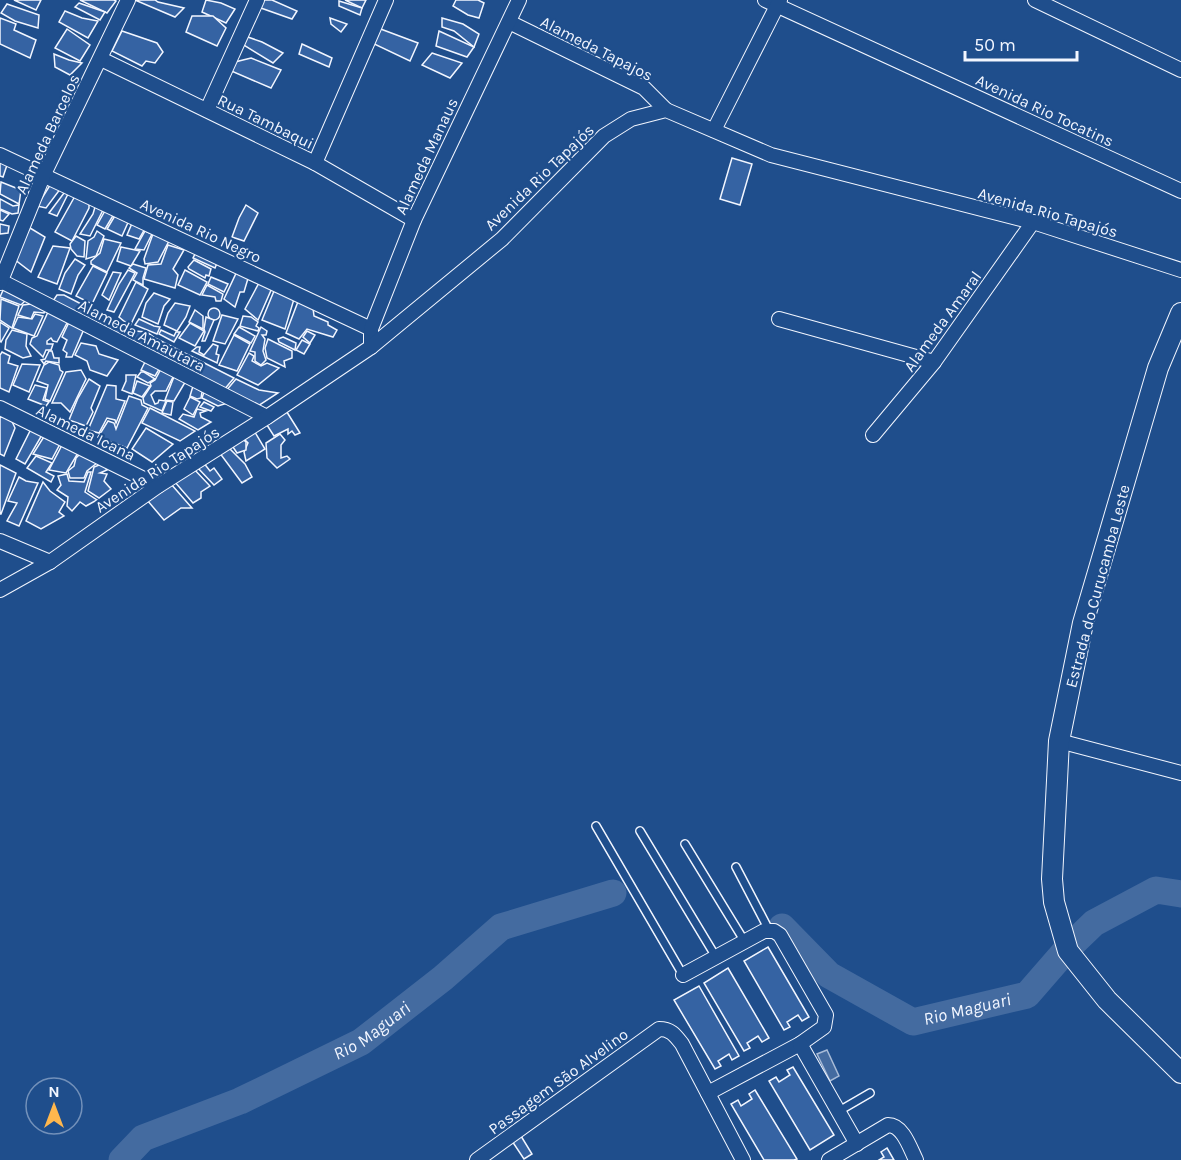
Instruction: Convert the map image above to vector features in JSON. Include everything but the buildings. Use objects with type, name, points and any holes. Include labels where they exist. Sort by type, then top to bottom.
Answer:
[{"type":"main road","name":"Estrada do Curucamba Leste","points":[[1181,313],[1158,368],[1083,623],[1059,741],[1052,879],[1054,902],[1066,945],[1107,1000],[1181,1073]]},
{"type":"street","name":"Alameda Barcelos","points":[[0,282],[44,174],[128,0]]},
{"type":"street","points":[[207,110],[257,0]]},
{"type":"street","points":[[315,163],[386,0]]},
{"type":"street","name":"Alameda Manaus","points":[[371,329],[414,220],[519,0]]},
{"type":"street","points":[[1035,0],[1181,70]]},
{"type":"street","points":[[714,130],[774,2]]},
{"type":"street","name":"Avenida Rio Tocatins","points":[[774,2],[1181,191]]},
{"type":"street","name":"Alameda Tapajos","points":[[509,22],[644,88],[666,110]]},
{"type":"street","name":"Rua Tambaqui","points":[[101,59],[315,163],[414,220]]},
{"type":"street","name":"Avenida Rio Tapajós","points":[[0,590],[50,562],[158,486],[372,347],[502,239],[604,136],[631,119],[666,110],[792,162],[1033,222],[1181,270]]},
{"type":"street","name":"Avenida Rio Negro","points":[[0,154],[371,329]]},
{"type":"street","name":"Alameda Amaral","points":[[873,435],[934,362],[1033,222]]},
{"type":"street","name":"Alameda Amautara","points":[[0,282],[267,417]]},
{"type":"street","points":[[779,319],[934,362]]},
{"type":"street","points":[[371,329],[372,347]]},
{"type":"street","name":"Alameda Icana","points":[[0,408],[158,486]]},
{"type":"street","points":[[0,540],[50,562]]},
{"type":"street","points":[[1059,741],[1181,773]]},
{"type":"street","points":[[683,975],[769,930],[780,935],[826,1015],[824,1027],[800,1044],[708,1093],[743,1160]]},
{"type":"street","name":"Passagem São Alvelino","points":[[477,1160],[660,1029],[667,1029],[682,1044],[708,1093]]},
{"type":"street","points":[[800,1044],[857,1144]]},
{"type":"street","points":[[830,1160],[888,1125],[899,1128],[916,1160]]},
{"type":"lane","points":[[596,826],[683,975]]},
{"type":"lane","points":[[640,831],[716,957]]},
{"type":"lane","points":[[685,844],[745,942]]},
{"type":"lane","points":[[736,867],[769,930]]},
{"type":"lane","points":[[839,1111],[870,1093]]},
{"type":"water","points":[[827,1050],[839,1076],[830,1081],[817,1054]]},
{"type":"waterway","name":"Rio Maguari","points":[[782,927],[829,975],[913,1022],[1027,995],[1067,949],[1094,923],[1156,890],[1181,894]]},
{"type":"waterway","name":"Rio Maguari","points":[[122,1160],[143,1138],[240,1101],[361,1042],[443,978],[501,927],[613,893]]}]
